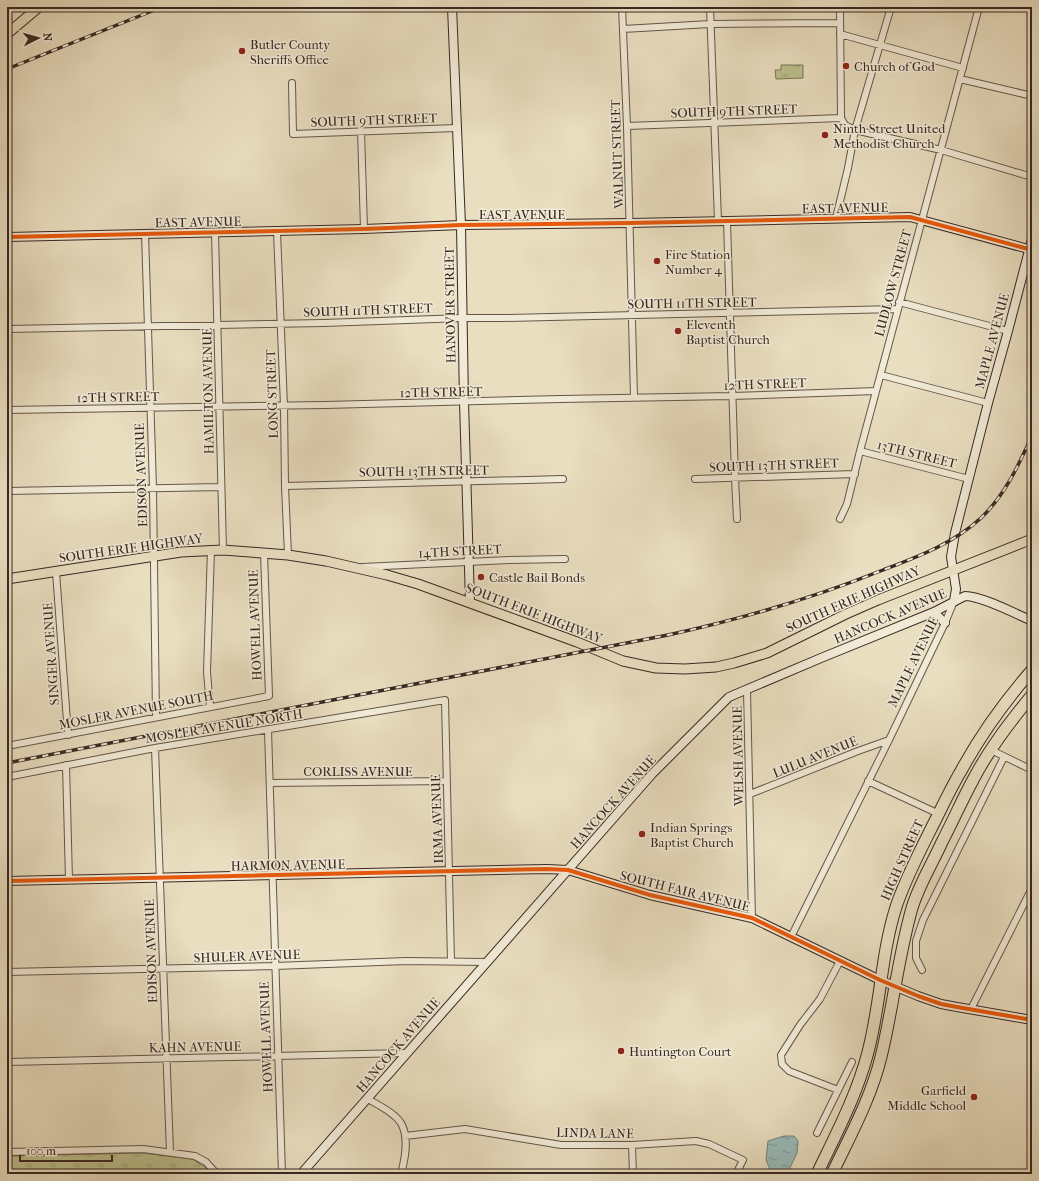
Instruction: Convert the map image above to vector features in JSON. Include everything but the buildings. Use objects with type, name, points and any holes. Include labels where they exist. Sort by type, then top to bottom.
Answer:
[{"type":"highway","name":"HIGH STREET","points":[[816,1174],[853,1097],[862,1072],[872,1033],[880,980],[897,905],[910,872],[960,771],[978,741],[1012,694],[1032,670]]},
{"type":"highway","points":[[832,1174],[861,1113],[881,1057],[904,940],[913,907],[925,876],[973,779],[1010,722],[1032,695]]},
{"type":"main road","points":[[7,34],[39,7]]},
{"type":"main road","name":"SOUTH ERIE HIGHWAY","points":[[7,579],[154,555],[211,550],[288,555],[326,561],[418,584],[470,602],[623,661],[656,668],[697,668],[734,663],[767,653],[846,614],[953,569],[1032,539]]},
{"type":"street","name":"HANOVER STREET","points":[[452,7],[461,225],[464,402],[470,602]]},
{"type":"street","name":"WALNUT STREET","points":[[622,7],[630,223],[634,397]]},
{"type":"street","points":[[710,7],[718,221]]},
{"type":"street","points":[[840,7],[841,118],[845,125],[855,130],[941,150],[1032,177]]},
{"type":"street","points":[[836,218],[855,130],[890,7]]},
{"type":"street","name":"LUDLOW STREET","points":[[840,519],[847,504],[898,306],[979,7]]},
{"type":"street","points":[[623,29],[710,24],[840,23]]},
{"type":"street","points":[[840,34],[963,68]]},
{"type":"street","points":[[960,79],[1032,96]]},
{"type":"street","name":"SOUTH 9TH STREET","points":[[292,83],[293,134],[456,128]]},
{"type":"street","name":"SOUTH 9TH STREET","points":[[627,126],[841,118]]},
{"type":"street","points":[[360,131],[364,229]]},
{"type":"street","name":"EAST AVENUE","points":[[7,237],[364,229],[461,225],[910,217],[1031,250]]},
{"type":"street","points":[[727,221],[737,519]]},
{"type":"street","name":"LONG STREET","points":[[278,231],[288,555]]},
{"type":"street","name":"HAMILTON AVENUE","points":[[215,232],[223,550]]},
{"type":"street","name":"EDISON AVENUE","points":[[145,233],[153,488],[156,716]]},
{"type":"street","name":"MAPLE AVENUE","points":[[791,937],[889,740],[954,601],[956,589],[951,557],[954,539],[988,402],[1031,250],[1032,239]]},
{"type":"street","name":"SOUTH 11TH STREET","points":[[7,329],[730,313],[898,306],[1008,331]]},
{"type":"street","points":[[881,376],[988,402]]},
{"type":"street","name":"12TH STREET","points":[[7,410],[284,406],[732,396],[876,391]]},
{"type":"street","name":"13TH STREET","points":[[860,451],[969,479]]},
{"type":"street","name":"SOUTH 13TH STREET","points":[[695,479],[855,474]]},
{"type":"street","name":"SOUTH 13TH STREET","points":[[286,486],[563,479]]},
{"type":"street","points":[[7,491],[221,487]]},
{"type":"street","points":[[210,707],[207,672],[211,550]]},
{"type":"street","name":"HOWELL AVENUE","points":[[264,553],[269,696]]},
{"type":"street","name":"14TH STREET","points":[[356,568],[430,563],[565,560]]},
{"type":"street","name":"SINGER AVENUE","points":[[56,572],[68,735]]},
{"type":"street","name":"HANCOCK AVENUE","points":[[301,1174],[652,774],[729,697],[934,612],[965,596],[971,596],[999,606],[1032,621]]},
{"type":"street","points":[[934,612],[945,623]]},
{"type":"street","name":"WELSH AVENUE","points":[[747,690],[752,918]]},
{"type":"street","name":"MOSLER AVENUE SOUTH","points":[[7,746],[68,735],[156,716],[269,696]]},
{"type":"street","name":"MOSLER AVENUE NORTH","points":[[7,777],[155,748],[445,700]]},
{"type":"street","name":"IRMA AVENUE","points":[[445,700],[452,961]]},
{"type":"street","name":"HOWELL AVENUE","points":[[268,730],[282,1174]]},
{"type":"street","name":"LULU AVENUE","points":[[750,794],[889,740]]},
{"type":"street","name":"EDISON AVENUE","points":[[155,748],[170,1152]]},
{"type":"street","points":[[991,750],[1032,770]]},
{"type":"street","points":[[922,970],[916,958],[916,941],[923,920],[1004,757]]},
{"type":"street","points":[[66,765],[69,880]]},
{"type":"street","name":"CORLISS AVENUE","points":[[270,783],[447,781]]},
{"type":"street","points":[[868,781],[938,814]]},
{"type":"street","name":"HARMON AVENUE","points":[[7,881],[547,869],[568,870]]},
{"type":"street","name":"SOUTH FAIR AVENUE","points":[[568,870],[656,897],[752,918],[895,987],[937,1002],[971,1010],[1032,1020]]},
{"type":"street","points":[[971,1010],[1032,888]]},
{"type":"street","points":[[838,1090],[789,1071],[782,1064],[781,1055],[800,1025],[820,999],[840,960]]},
{"type":"street","name":"SHULER AVENUE","points":[[7,972],[275,966],[406,961],[487,962]]},
{"type":"street","name":"KAHN AVENUE","points":[[7,1062],[167,1057],[278,1057],[406,1053]]},
{"type":"street","points":[[817,1133],[852,1062]]},
{"type":"street","points":[[368,1098],[391,1113],[402,1124],[405,1136],[405,1158],[401,1174]]},
{"type":"street","name":"LINDA LANE","points":[[405,1136],[465,1129],[561,1145],[632,1145],[696,1141],[709,1144],[743,1160],[736,1174]]},
{"type":"street","points":[[632,1145],[634,1174]]},
{"type":"street","points":[[7,1152],[143,1149],[195,1156],[206,1162],[217,1174]]},
{"type":"green space","points":[[781,65],[803,65],[803,78],[776,79],[775,70],[781,70]]},
{"type":"green space","points":[[143,1153],[192,1159],[205,1167],[212,1174],[7,1174],[7,1156]]},
{"type":"water","points":[[784,1136],[794,1136],[798,1141],[797,1153],[787,1174],[772,1174],[766,1160],[768,1141]]},
{"type":"railway","points":[[7,69],[162,7]]},
{"type":"railway","points":[[7,763],[668,635],[750,615],[804,599],[922,555],[959,535],[981,518],[997,500],[1016,469],[1032,436]]},
{"type":"cycle path","points":[[7,237],[364,229],[461,225],[910,217],[1032,250]]},
{"type":"cycle path","points":[[7,881],[547,869],[568,870],[650,895],[752,918],[880,980],[941,1004],[1032,1020]]},
{"type":"place","name":"Butler County Sheriffs Office","points":[[242,51]]},
{"type":"place","name":"Church of God","points":[[846,66]]},
{"type":"place","name":"Ninth Street United Methodist Church","points":[[825,135]]},
{"type":"place","name":"Fire Station Number 4","points":[[657,261]]},
{"type":"place","name":"Eleventh Baptist Church","points":[[678,331]]},
{"type":"place","name":"Castle Bail Bonds","points":[[481,577]]},
{"type":"place","name":"Indian Springs Baptist Church","points":[[642,834]]},
{"type":"place","name":"Huntington Court","points":[[621,1051]]},
{"type":"place","name":"Garfield Middle School","points":[[974,1097]]}]
